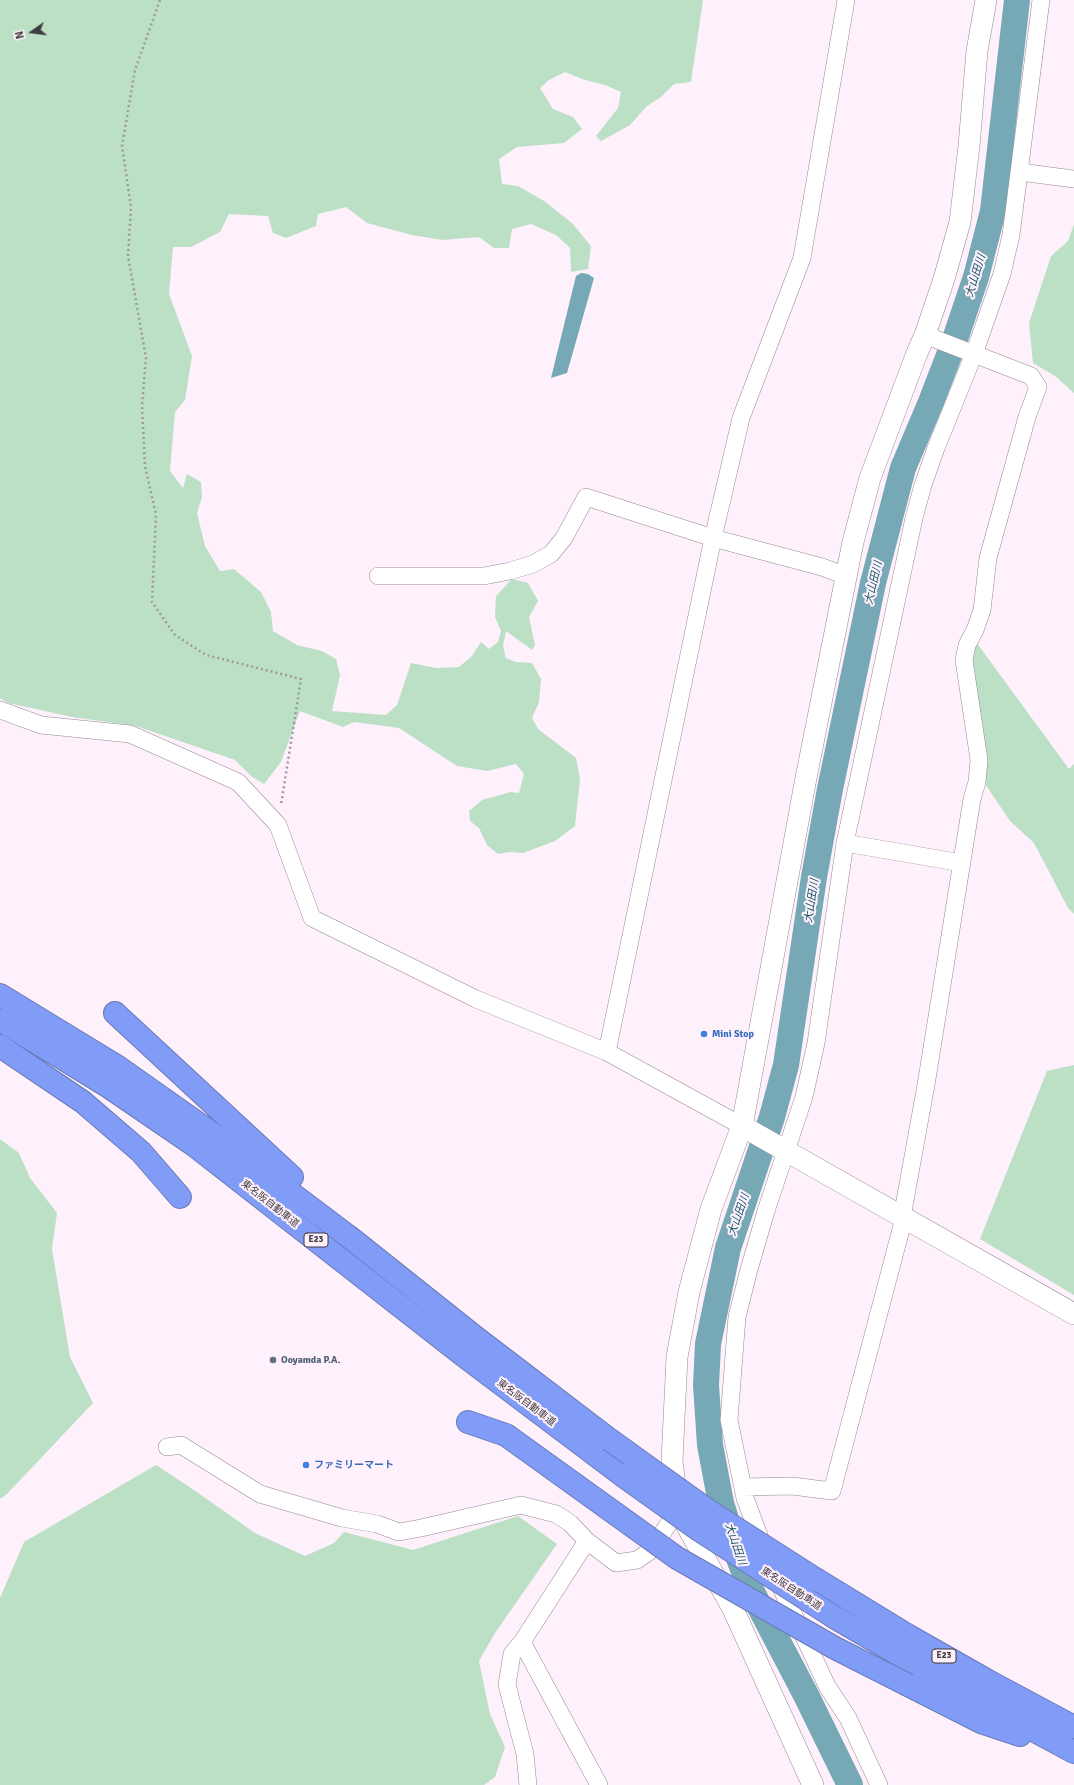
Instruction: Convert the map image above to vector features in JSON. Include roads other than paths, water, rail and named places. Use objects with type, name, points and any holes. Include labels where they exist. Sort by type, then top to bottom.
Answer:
[{"type":"highway","name":"東名阪自動車道","points":[[0,995],[118,1067],[206,1129],[348,1236],[475,1337],[610,1440],[709,1511],[907,1635],[988,1681],[1074,1727]]},
{"type":"highway","points":[[115,1013],[276,1163],[326,1206],[348,1236]]},
{"type":"highway","name":"東名阪自動車道","points":[[0,1020],[109,1087],[194,1145],[463,1355],[622,1475],[699,1530],[834,1617],[977,1700],[1074,1752]]},
{"type":"highway","points":[[0,1046],[83,1102],[141,1152],[180,1197]]},
{"type":"highway","points":[[468,1422],[506,1435],[677,1558],[835,1648],[981,1722],[1074,1752]]},
{"type":"street","points":[[607,1052],[714,538],[741,418],[802,258],[846,0]]},
{"type":"street","points":[[813,1785],[733,1609],[678,1510],[672,1461],[676,1357],[689,1292],[711,1209],[744,1128],[806,778],[852,542],[870,478],[925,335],[944,279],[960,222],[969,146],[977,51],[986,0]]},
{"type":"street","points":[[879,1785],[848,1718],[827,1686],[805,1643],[770,1564],[745,1498],[730,1420],[737,1317],[754,1252],[784,1150],[804,1097],[816,1043],[845,843],[894,612],[923,485],[974,354],[1002,274],[1008,251],[1020,172],[1041,0]]},
{"type":"street","points":[[1020,172],[1074,179]]},
{"type":"street","points":[[743,1486],[792,1486],[832,1491],[903,1218],[972,799],[977,782],[979,760],[964,660],[967,645],[975,630],[982,610],[988,558],[1027,417],[1038,387],[1031,376],[925,335]]},
{"type":"street","points":[[378,576],[484,576],[510,571],[533,564],[551,554],[564,538],[586,497],[714,538],[822,567],[846,576]]},
{"type":"street","points":[[0,710],[41,725],[130,734],[238,782],[278,825],[312,918],[476,999],[607,1052],[1074,1314]]},
{"type":"street","points":[[845,843],[962,863]]},
{"type":"street","points":[[167,1447],[181,1445],[260,1494],[342,1518],[378,1524],[399,1532],[521,1505],[556,1514],[570,1523],[587,1541],[616,1563],[637,1560],[650,1550],[678,1510]]},
{"type":"street","points":[[528,1785],[525,1754],[507,1685],[512,1654],[522,1642],[587,1541]]},
{"type":"street","points":[[522,1642],[599,1785]]},
{"type":"water","points":[[581,273],[588,274],[594,278],[567,373],[551,378],[576,276]]},
{"type":"waterway","name":"大山田川","points":[[850,1785],[806,1695],[752,1592],[735,1548],[721,1503],[710,1445],[706,1385],[708,1344],[728,1248],[772,1117],[786,1065],[814,877],[830,789],[873,583],[903,468],[953,345],[976,277],[993,211],[1017,0]]},
{"type":"place","name":"Mini Stop","points":[[704,1034]]},
{"type":"place","name":"Ooyamda P.A.","points":[[273,1360]]},
{"type":"place","name":"ファミリーマート","points":[[306,1465]]}]
